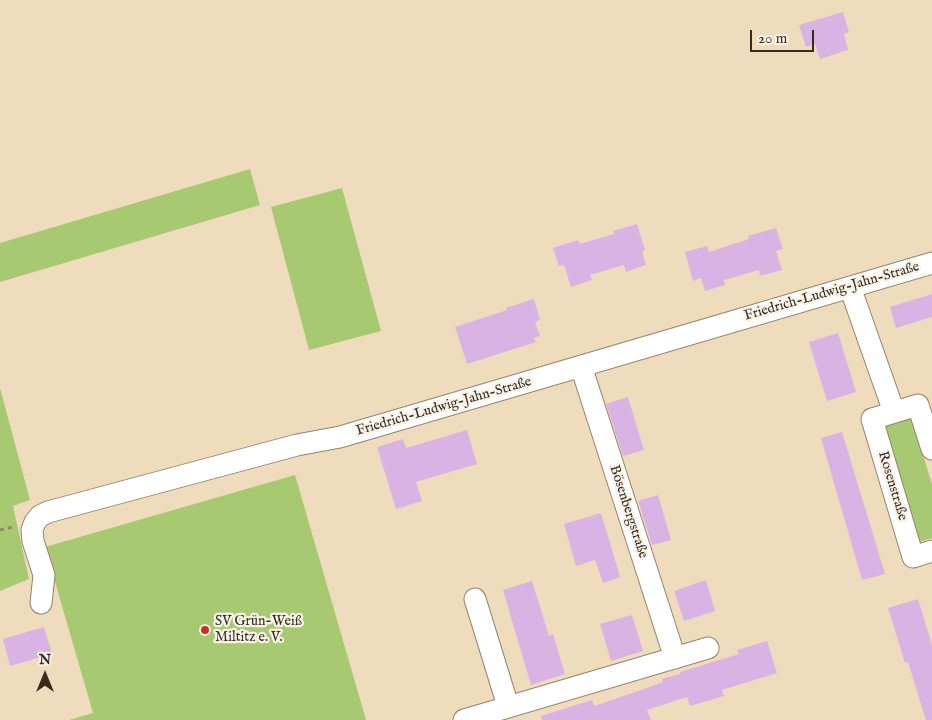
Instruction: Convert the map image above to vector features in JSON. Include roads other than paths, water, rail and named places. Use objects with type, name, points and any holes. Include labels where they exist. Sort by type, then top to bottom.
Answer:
[{"type":"street","name":"Friedrich-Ludwig-Jahn-Straße","points":[[41,603],[44,575],[33,541],[32,530],[40,516],[48,512],[297,445],[340,437],[932,263]]},
{"type":"street","points":[[850,287],[894,412]]},
{"type":"street","name":"Bösenbergstraße","points":[[581,366],[675,658]]},
{"type":"street","name":"Rosenstraße","points":[[932,448],[918,405],[872,419],[913,557],[932,551]]},
{"type":"street","points":[[475,599],[508,706]]},
{"type":"street","points":[[464,720],[708,648]]},
{"type":"place","name":"SV Grün-Weiß Miltitz e. V.","points":[[205,630]]}]
